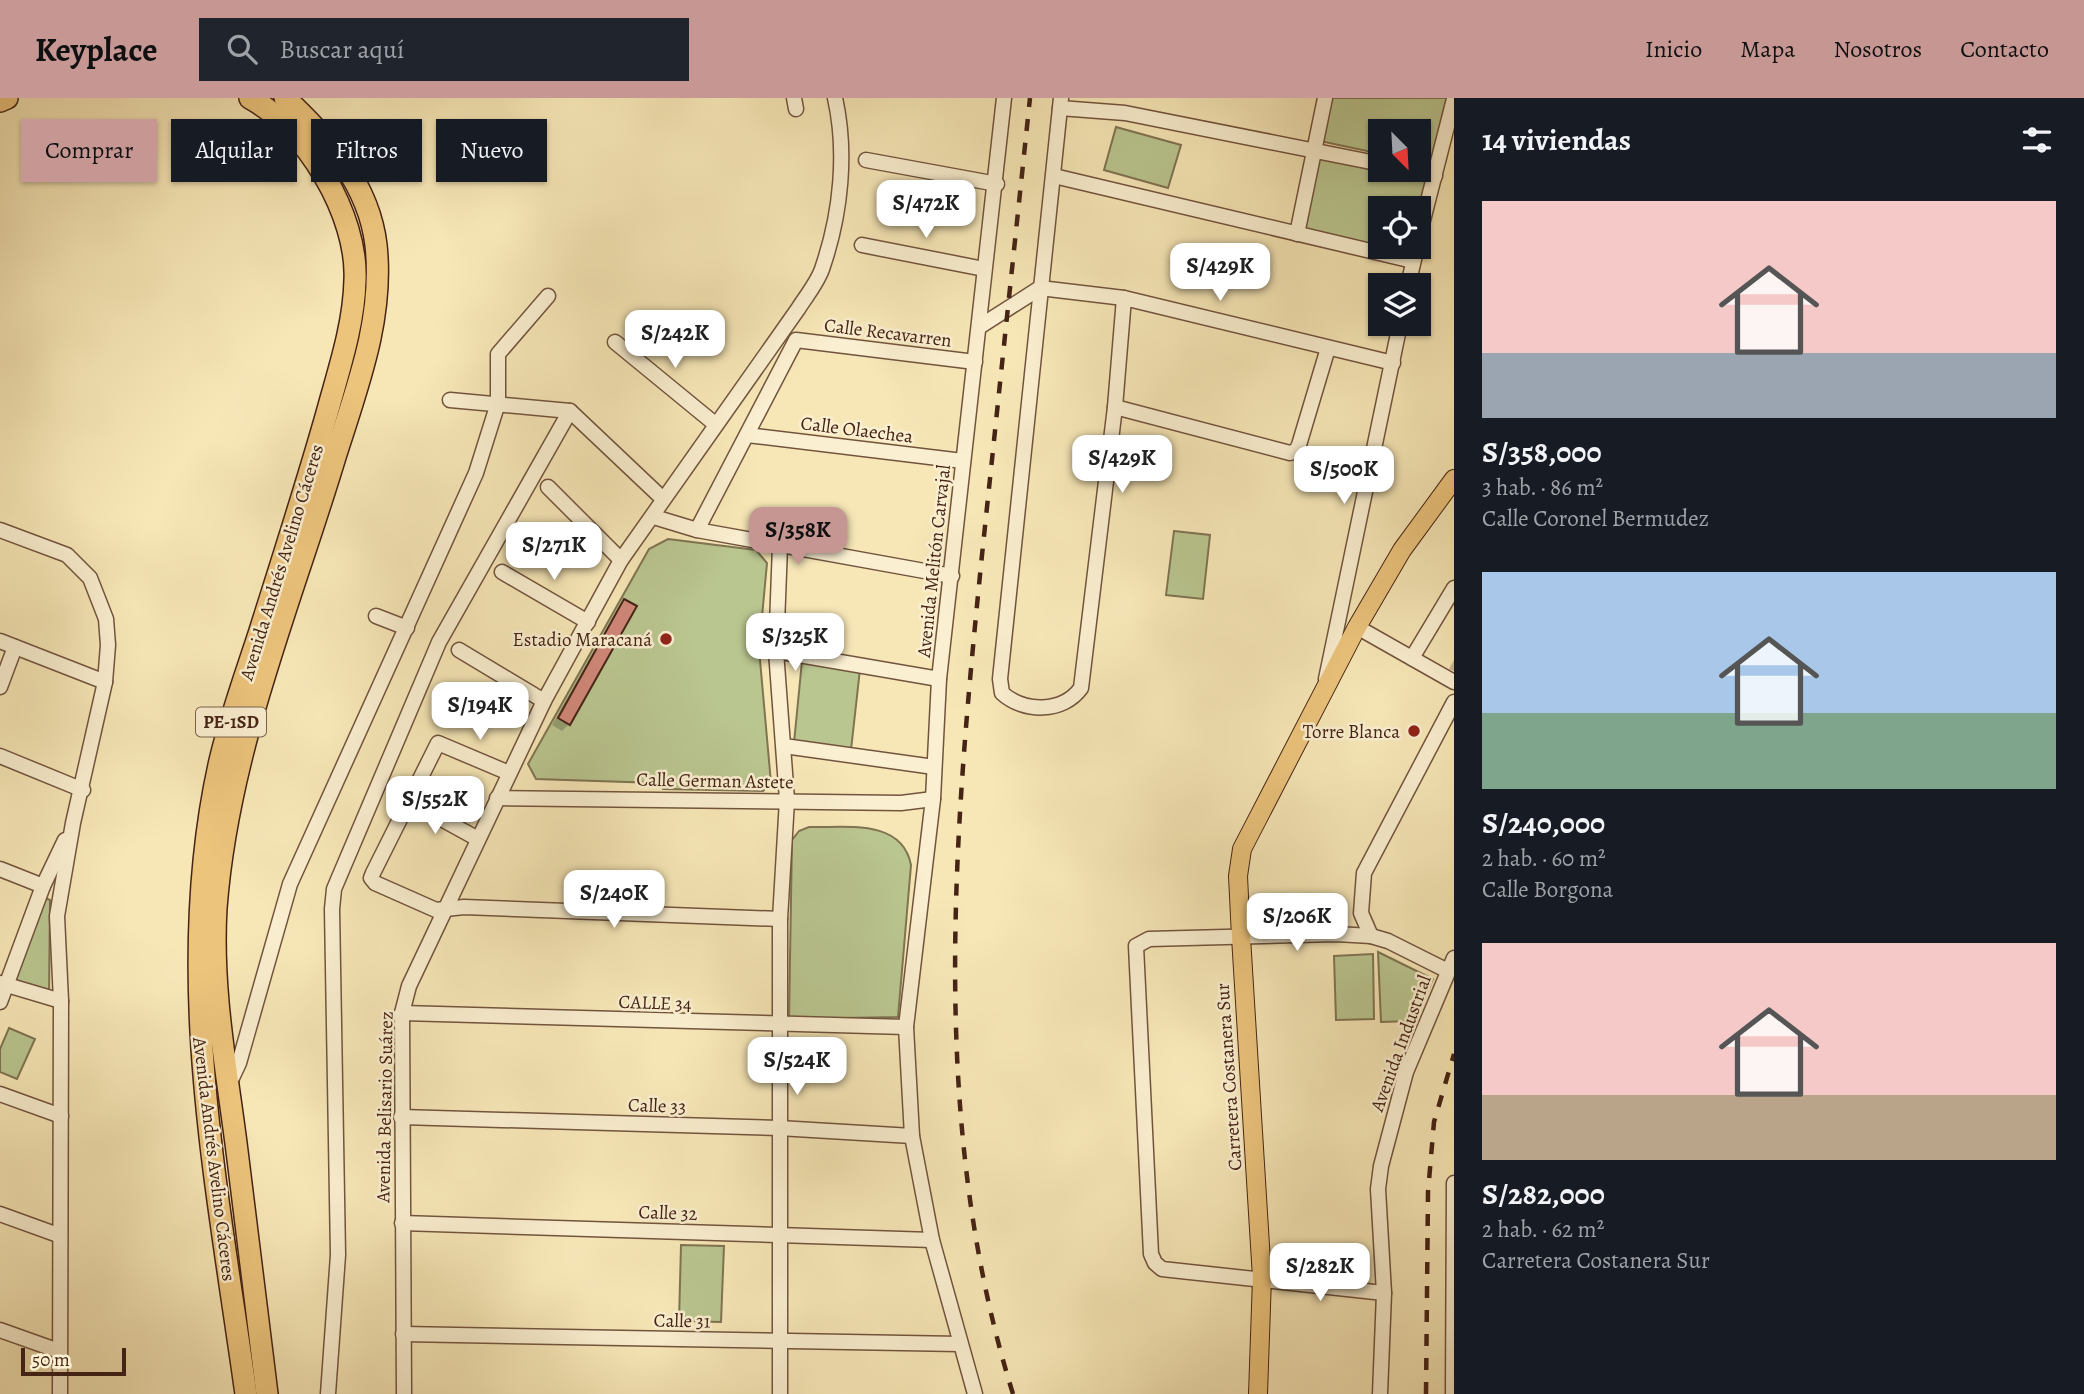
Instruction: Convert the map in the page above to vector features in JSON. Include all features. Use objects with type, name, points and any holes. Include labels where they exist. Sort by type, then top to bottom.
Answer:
[{"type":"highway","points":[[0,101],[7,98]]},
{"type":"highway","name":"Avenida Andrés Avelino Cáceres","points":[[246,1394],[203,1087],[198,1002],[202,867],[223,751],[308,480],[349,333],[356,277],[342,214],[329,183],[309,152],[286,125],[250,98]]},
{"type":"highway","name":"Avenida Andrés Avelino Cáceres","points":[[267,1394],[217,1002],[216,913],[230,803],[246,733],[327,485],[372,336],[377,302],[376,244],[358,188],[321,131],[285,98]]},
{"type":"main road","name":"Carretera Costanera Sur","points":[[1258,1394],[1262,1278],[1238,876],[1241,849],[1357,627],[1402,550],[1454,480]]},
{"type":"street","name":"Avenida Belisario Suárez","points":[[404,1394],[402,1013],[409,986],[544,701],[621,560],[654,517],[663,499],[798,309],[823,268],[842,171],[840,123],[835,98]]},
{"type":"street","name":"Avenida Melitón Carvajal","points":[[975,1394],[932,1240],[912,1136],[906,1027],[933,799],[939,679],[984,269],[996,184],[1003,98]]},
{"type":"street","points":[[1125,113],[1127,98]]},
{"type":"street","points":[[1297,234],[1312,149],[1325,98]]},
{"type":"street","points":[[1430,196],[1454,99]]},
{"type":"street","points":[[1124,298],[1115,407],[1081,688],[1073,699],[1059,706],[1010,701],[1002,693],[1000,679],[1060,103],[1125,113],[1368,161]]},
{"type":"street","points":[[866,160],[996,184]]},
{"type":"street","points":[[1054,176],[1297,234],[1368,246]]},
{"type":"street","points":[[862,245],[984,269]]},
{"type":"street","points":[[979,327],[1040,288],[1124,298],[1393,363]]},
{"type":"street","points":[[227,1082],[239,1063],[290,884],[475,473],[498,403],[498,354],[548,296]]},
{"type":"street","points":[[1323,695],[1399,336]]},
{"type":"street","name":"Calle Recavarren","points":[[747,435],[796,340],[975,362]]},
{"type":"street","points":[[615,342],[715,424]]},
{"type":"street","points":[[1115,407],[1290,453],[1296,451],[1299,444],[1328,348]]},
{"type":"street","points":[[450,400],[570,411],[663,499]]},
{"type":"street","points":[[328,1394],[338,1255],[332,909],[334,889],[439,642],[570,411]]},
{"type":"street","points":[[698,530],[747,435]]},
{"type":"street","name":"Calle Olaechea","points":[[747,435],[963,461]]},
{"type":"street","points":[[548,487],[621,560]]},
{"type":"street","points":[[654,517],[698,530],[952,576]]},
{"type":"street","points":[[0,530],[68,555],[90,578],[106,619],[105,682],[83,790],[73,823],[57,916],[61,1001],[58,1235],[60,1394]]},
{"type":"street","points":[[780,545],[776,652],[787,800],[780,919],[780,1394]]},
{"type":"street","points":[[502,572],[588,622]]},
{"type":"street","points":[[1412,658],[1454,588]]},
{"type":"street","points":[[376,616],[407,628]]},
{"type":"street","points":[[1357,627],[1454,682]]},
{"type":"street","points":[[0,641],[105,682]]},
{"type":"street","points":[[0,687],[15,647]]},
{"type":"street","points":[[459,650],[544,701]]},
{"type":"street","points":[[776,652],[939,679]]},
{"type":"street","points":[[1371,936],[1361,913],[1364,873],[1454,702]]},
{"type":"street","points":[[509,773],[438,743],[371,878],[375,883],[436,910],[780,919]]},
{"type":"street","points":[[784,746],[934,767]]},
{"type":"street","points":[[0,756],[83,790]]},
{"type":"street","name":"Calle German Astete","points":[[497,798],[901,803],[933,799]]},
{"type":"street","points":[[409,802],[478,839]]},
{"type":"street","points":[[0,1002],[3,984],[43,886],[73,823]]},
{"type":"street","points":[[0,869],[43,886]]},
{"type":"street","points":[[1384,1293],[1162,1269],[1155,1263],[1152,1254],[1136,946],[1149,939],[1371,936],[1451,965]]},
{"type":"street","name":"Avenida Industrial","points":[[1380,1394],[1384,1293],[1378,1189],[1381,1166],[1406,1072],[1451,965]]},
{"type":"street","points":[[3,984],[61,1001]]},
{"type":"street","name":"CALLE 34","points":[[402,1013],[906,1027]]},
{"type":"street","points":[[0,1094],[61,1116]]},
{"type":"street","name":"Calle 33","points":[[401,1117],[779,1128],[912,1136]]},
{"type":"street","points":[[1453,1394],[1454,1183]]},
{"type":"street","points":[[0,1214],[58,1235]]},
{"type":"street","name":"Calle 32","points":[[402,1223],[932,1240]]},
{"type":"street","points":[[0,1330],[59,1351]]},
{"type":"street","name":"Calle 31","points":[[403,1334],[960,1344]]},
{"type":"green space","points":[[1330,98],[1448,98],[1432,161],[1432,119],[1368,119],[1368,151],[1320,141]]},
{"type":"green space","points":[[1116,127],[1181,145],[1168,188],[1104,170]]},
{"type":"green space","points":[[1320,156],[1368,167],[1368,182],[1427,182],[1423,196],[1368,196],[1368,244],[1304,229]]},
{"type":"green space","points":[[1174,531],[1210,535],[1203,599],[1166,595]]},
{"type":"green space","name":"Estadio Maracaná","points":[[668,539],[756,550],[767,563],[759,649],[771,783],[763,791],[663,789],[657,783],[536,779],[528,764],[649,549]]},
{"type":"green space","points":[[802,661],[860,669],[851,750],[794,743]]},
{"type":"green space","points":[[809,827],[870,829],[896,839],[906,850],[911,865],[898,1017],[789,1019],[792,840],[799,831]]},
{"type":"green space","points":[[44,897],[50,900],[49,999],[12,984]]},
{"type":"green space","points":[[1378,952],[1433,979],[1414,1021],[1381,1022]]},
{"type":"green space","points":[[1373,954],[1374,1019],[1336,1020],[1334,956]]},
{"type":"green space","points":[[9,1028],[35,1039],[17,1079],[0,1072],[0,1049]]},
{"type":"green space","points":[[681,1245],[724,1246],[721,1322],[679,1321]]},
{"type":"building","points":[[624,599],[637,606],[570,725],[558,718]]},
{"type":"railway","points":[[1013,1394],[986,1291],[968,1187],[958,1083],[955,977],[957,871],[972,660],[1030,98]]},
{"type":"railway","points":[[1426,1394],[1428,1192],[1434,1122],[1454,1054]]},
{"type":"place","name":"Estadio Maracaná","points":[[666,639]]},
{"type":"place","name":"Torre Blanca","points":[[1414,731]]}]
